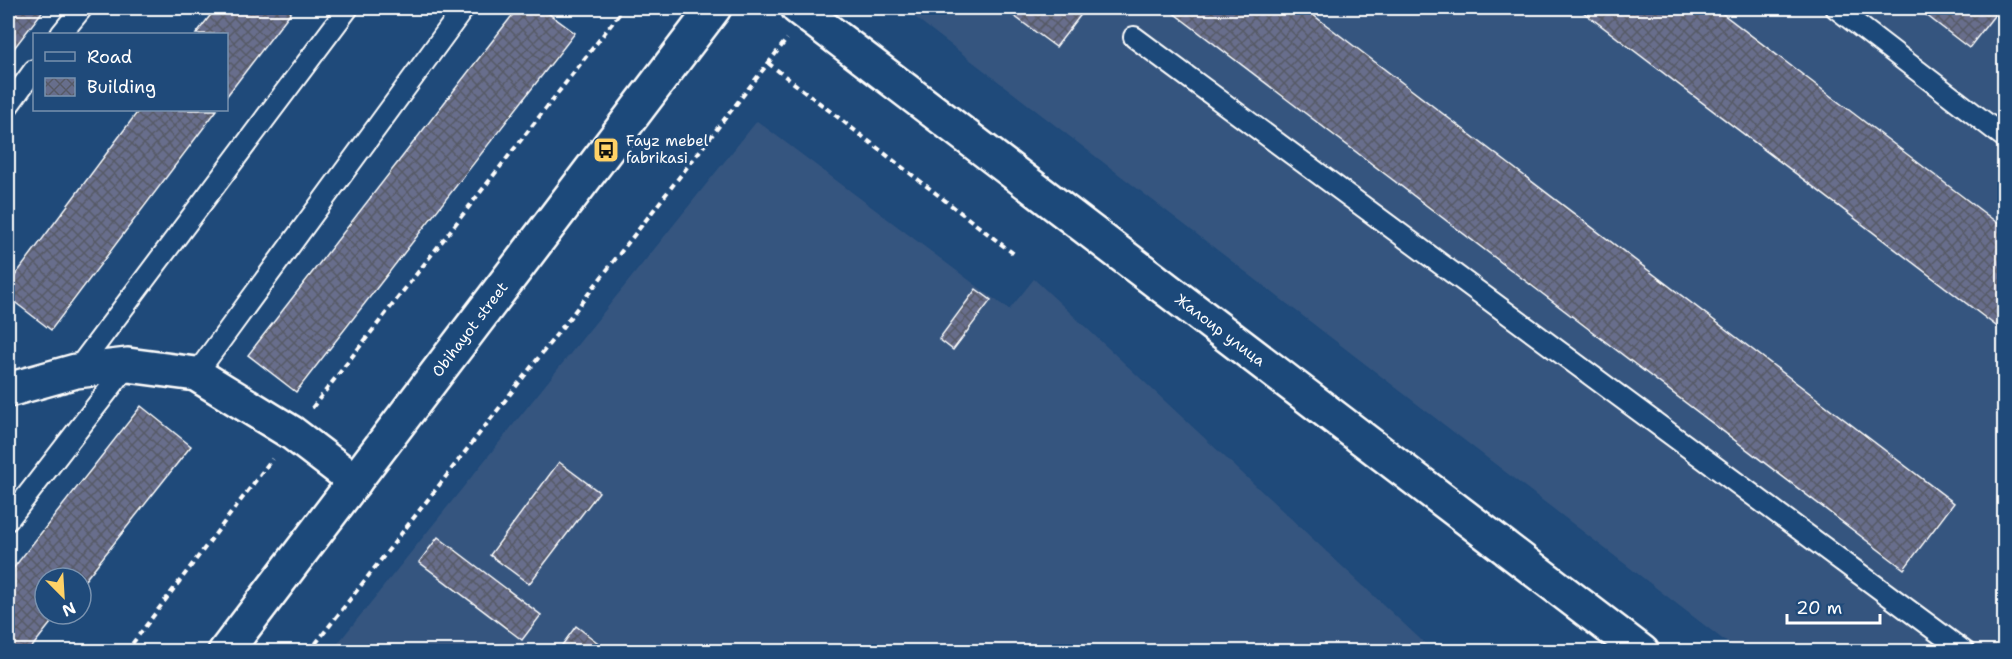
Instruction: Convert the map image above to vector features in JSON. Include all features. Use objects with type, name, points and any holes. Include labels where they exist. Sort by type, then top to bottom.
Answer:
[{"type":"street","name":"Obihayot street","points":[[225,651],[714,8]]},
{"type":"street","name":"Жалоир улица","points":[[802,11],[1642,651]]},
{"type":"street","points":[[8,390],[76,371],[128,365],[196,374],[292,433],[355,481]]},
{"type":"lane","points":[[62,33],[82,8]]},
{"type":"lane","points":[[76,371],[348,8]]},
{"type":"lane","points":[[196,374],[464,8]]},
{"type":"lane","points":[[1836,8],[2004,138]]},
{"type":"lane","points":[[1134,37],[1965,651]]},
{"type":"lane","points":[[8,106],[33,71]]},
{"type":"lane","points":[[8,519],[128,365]]},
{"type":"path","points":[[126,651],[292,433],[624,8]]},
{"type":"path","points":[[309,651],[768,63],[802,11]]},
{"type":"path","points":[[768,63],[1014,254]]},
{"type":"shaded area","points":[[903,8],[2004,8],[2004,651],[1738,651]]},
{"type":"shaded area","points":[[757,121],[1009,310],[1034,279],[1433,651],[331,652]]},
{"type":"building","points":[[8,8],[45,8],[8,56]]},
{"type":"building","points":[[216,8],[294,8],[228,94],[228,33],[197,33]]},
{"type":"building","points":[[518,8],[541,8],[575,33],[296,392],[248,355]]},
{"type":"building","points":[[1003,8],[1086,8],[1056,47]]},
{"type":"building","points":[[1167,8],[1304,8],[1954,503],[1904,569]]},
{"type":"building","points":[[1578,8],[1715,8],[2004,228],[2004,332]]},
{"type":"building","points":[[1917,8],[2000,8],[1969,48]]},
{"type":"building","points":[[138,111],[216,111],[51,330],[8,297],[8,285]]},
{"type":"building","points":[[976,289],[991,300],[953,350],[939,339]]},
{"type":"building","points":[[141,406],[191,446],[93,570],[93,566],[33,566],[33,626],[49,626],[28,652],[8,652],[8,575]]},
{"type":"building","points":[[559,462],[599,492],[529,584],[490,555]]},
{"type":"building","points":[[438,537],[541,615],[522,640],[419,562]]},
{"type":"building","points":[[576,626],[610,652],[557,652]]},
{"type":"place","name":"Fayz mebel fabrikasi","points":[[606,150]]}]
